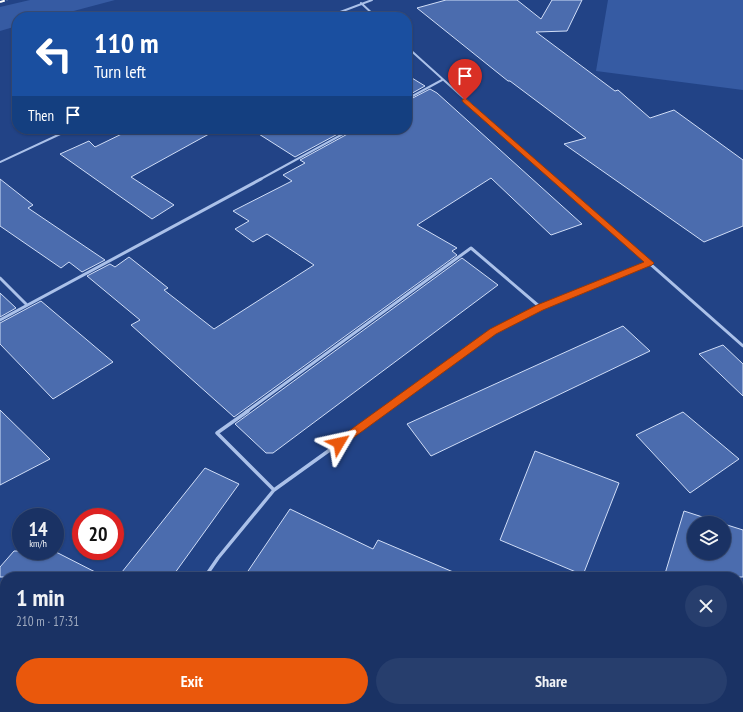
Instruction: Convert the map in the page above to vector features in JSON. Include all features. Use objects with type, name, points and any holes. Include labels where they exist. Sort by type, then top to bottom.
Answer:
[{"type":"lane","points":[[339,12],[372,0]]},
{"type":"lane","points":[[361,3],[371,12]]},
{"type":"lane","points":[[412,52],[442,80],[743,346]]},
{"type":"lane","points":[[412,96],[442,80]]},
{"type":"lane","points":[[0,162],[60,134]]},
{"type":"lane","points":[[0,320],[343,134]]},
{"type":"lane","points":[[274,490],[217,433],[471,248],[540,307]]},
{"type":"lane","points":[[208,572],[218,558],[274,490],[493,332],[540,307],[649,263]]},
{"type":"lane","points":[[0,278],[28,305]]},
{"type":"shaded area","points":[[30,0],[115,0],[70,12],[12,12],[12,27],[0,31],[0,7]]},
{"type":"shaded area","points":[[608,0],[743,0],[743,90],[596,71]]},
{"type":"building","points":[[446,0],[517,0],[541,19],[552,0],[582,0],[567,31],[536,32],[615,91],[618,90],[650,118],[674,110],[743,160],[743,226],[704,242],[564,144],[586,138],[508,81],[417,8]]},
{"type":"building","points":[[412,78],[425,86],[412,93]]},
{"type":"building","points":[[430,89],[437,93],[582,224],[551,235],[491,178],[417,225],[457,248],[452,251],[457,255],[234,417],[131,325],[140,320],[87,276],[110,264],[115,267],[129,257],[168,288],[164,290],[214,329],[314,265],[267,234],[253,242],[235,229],[249,221],[233,211],[292,181],[283,175],[305,163],[300,160],[348,134],[412,134],[412,98]]},
{"type":"building","points":[[122,134],[209,134],[131,177],[174,205],[152,219],[60,154],[89,141],[95,147]]},
{"type":"building","points":[[259,134],[338,134],[295,157]]},
{"type":"building","points":[[0,179],[33,205],[28,208],[105,260],[82,272],[69,262],[61,268],[0,226]]},
{"type":"building","points":[[462,258],[498,285],[273,453],[266,453],[235,424]]},
{"type":"building","points":[[0,293],[16,308],[0,317]]},
{"type":"building","points":[[41,301],[113,362],[53,399],[0,344],[0,323]]},
{"type":"building","points":[[623,326],[650,351],[431,456],[407,424]]},
{"type":"building","points":[[723,345],[743,364],[743,396],[699,354]]},
{"type":"building","points":[[0,410],[50,459],[0,485]]},
{"type":"building","points":[[683,412],[739,459],[690,493],[636,435]]},
{"type":"building","points":[[535,451],[619,483],[584,572],[576,572],[500,540]]},
{"type":"building","points":[[205,468],[239,484],[176,572],[122,572]]},
{"type":"building","points":[[290,509],[373,549],[378,540],[453,572],[247,572]]},
{"type":"building","points":[[684,511],[699,516],[687,516],[687,560],[731,560],[731,526],[743,530],[743,572],[666,572]]},
{"type":"building","points":[[12,553],[12,560],[64,560],[64,556],[95,572],[0,572],[0,567]]},
{"type":"railway","points":[[0,2],[7,0]]},
{"type":"route","points":[[339,443],[493,332],[540,307],[649,263],[465,100]]}]
